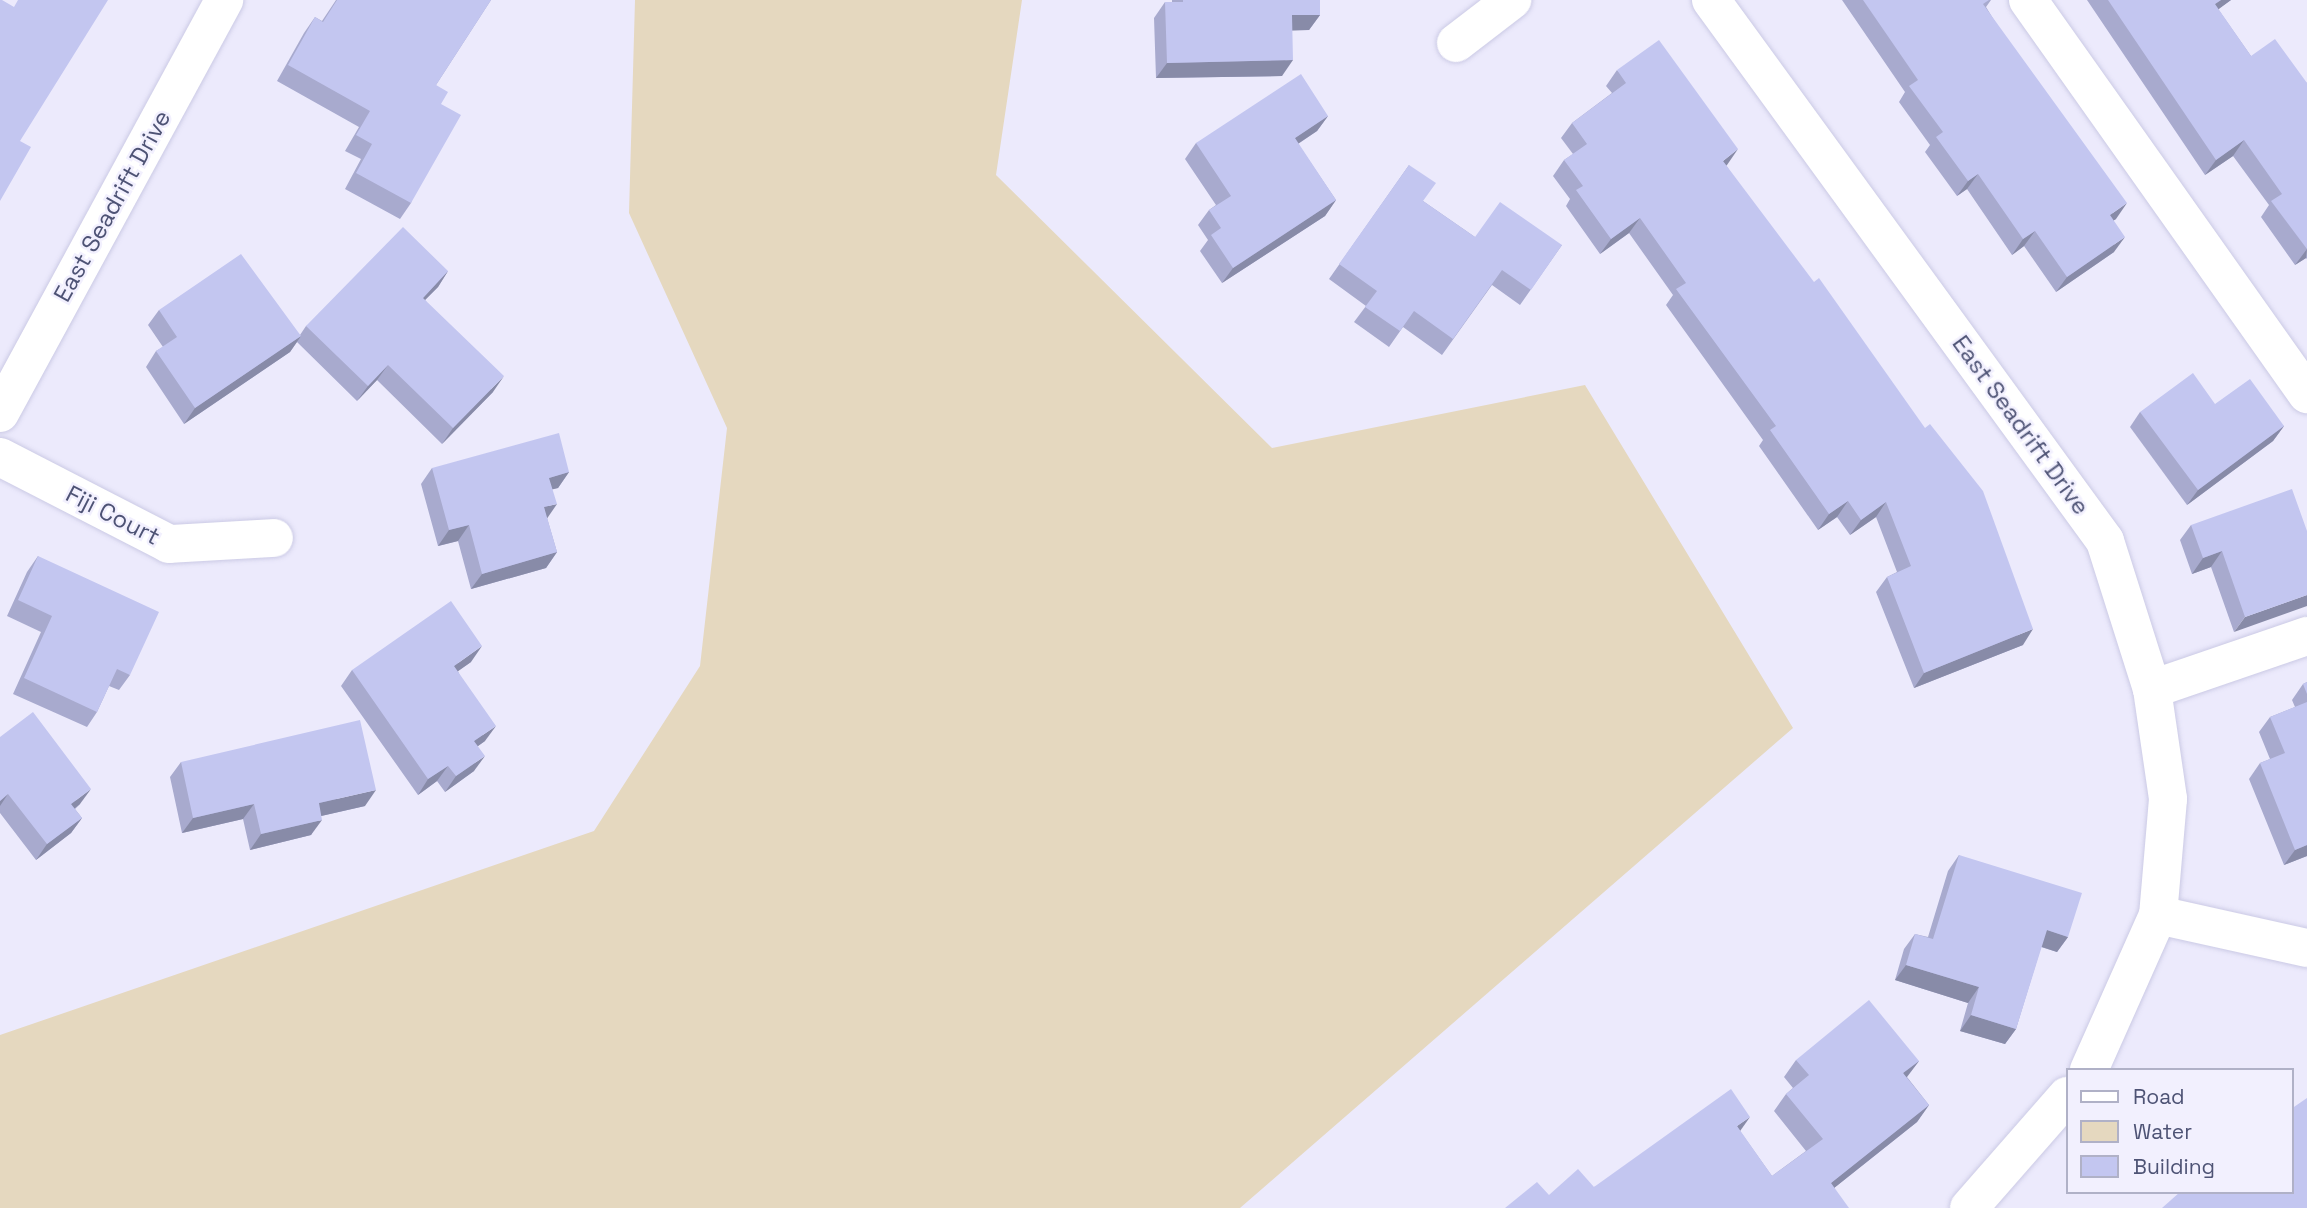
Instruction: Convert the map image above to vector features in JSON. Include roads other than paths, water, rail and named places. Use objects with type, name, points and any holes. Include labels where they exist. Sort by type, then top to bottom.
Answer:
[{"type":"street","name":"East Seadrift Drive","points":[[0,413],[224,0]]},
{"type":"street","points":[[1456,43],[1512,0]]},
{"type":"street","name":"East Seadrift Drive","points":[[1711,0],[2105,541],[2152,689],[2168,799],[2158,915],[2090,1068]]},
{"type":"street","points":[[2028,0],[2307,394]]},
{"type":"street","name":"Fiji Court","points":[[0,457],[169,544],[274,538]]},
{"type":"street","points":[[2152,689],[2307,636]]},
{"type":"street","points":[[2158,915],[2307,948]]},
{"type":"street","points":[[1969,1208],[2066,1098]]},
{"type":"water","points":[[635,0],[1022,0],[996,175],[1272,448],[1585,385],[1793,728],[1240,1208],[0,1208],[0,1035],[594,831],[700,666],[727,428],[629,213]]}]
